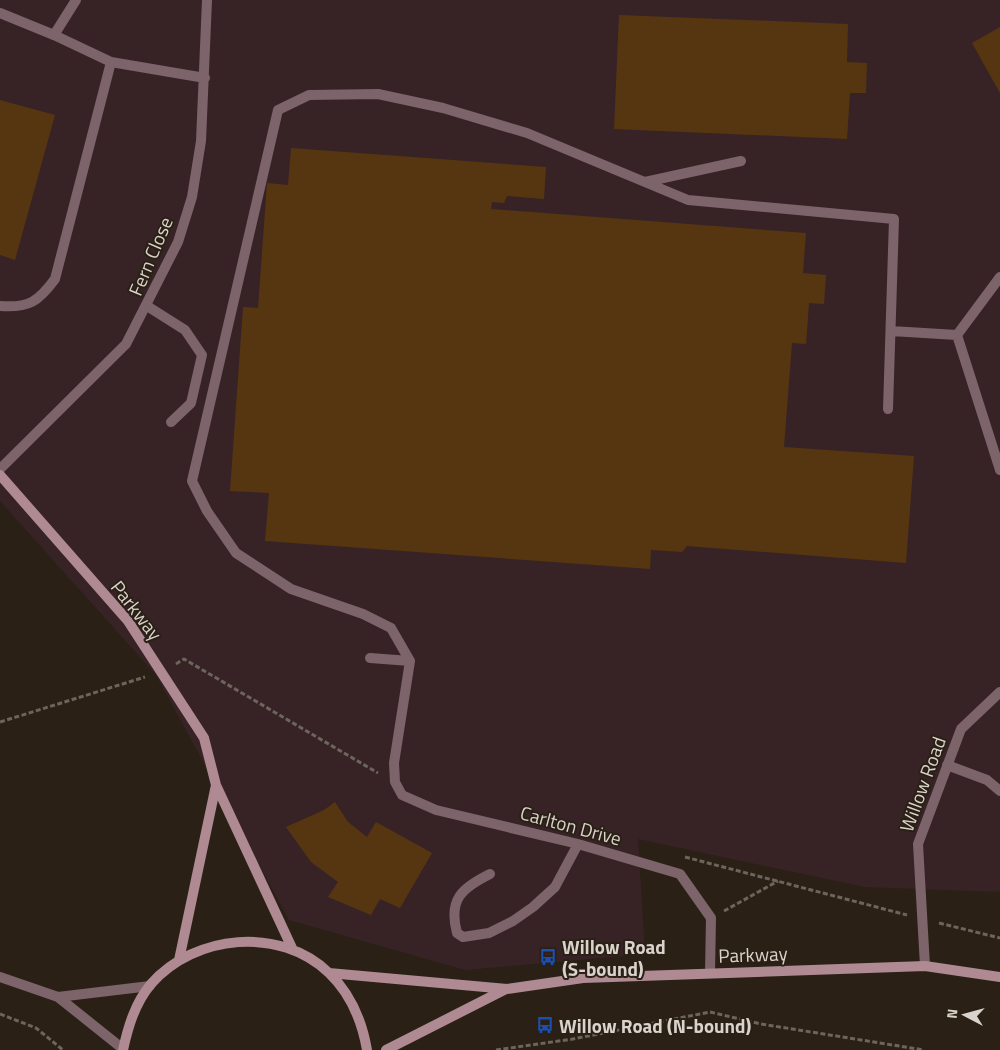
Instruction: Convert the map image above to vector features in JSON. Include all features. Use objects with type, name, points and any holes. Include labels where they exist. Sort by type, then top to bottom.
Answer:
[{"type":"main road","name":"Parkway","points":[[0,475],[128,621],[204,738],[216,785],[293,950]]},
{"type":"main road","points":[[179,960],[216,785]]},
{"type":"main road","points":[[123,1050],[132,1016],[150,986],[179,960],[215,944],[254,941],[293,950],[312,960],[329,973],[350,998],[363,1027],[367,1050]]},
{"type":"main road","name":"Parkway","points":[[507,989],[583,978],[926,966],[1000,977]]},
{"type":"main road","points":[[329,973],[507,989]]},
{"type":"main road","points":[[386,1050],[507,989]]},
{"type":"street","points":[[54,35],[76,0]]},
{"type":"street","name":"Fern Close","points":[[0,470],[126,344],[148,306],[178,242],[192,197],[201,141],[206,0]]},
{"type":"street","points":[[0,13],[54,35],[111,62],[204,78]]},
{"type":"street","points":[[0,306],[16,307],[33,303],[44,294],[54,279],[111,62]]},
{"type":"street","points":[[395,782],[396,742],[410,662],[391,628],[364,614],[291,590],[236,553],[207,511],[192,481],[278,110],[309,96],[378,94],[443,108],[527,133],[688,200],[894,219],[888,409]]},
{"type":"street","points":[[645,182],[741,161]]},
{"type":"street","points":[[957,335],[1000,277]]},
{"type":"street","points":[[148,306],[185,330],[202,355],[191,402],[171,422]]},
{"type":"street","points":[[891,331],[957,335]]},
{"type":"street","points":[[957,335],[1000,470]]},
{"type":"street","points":[[370,658],[410,662]]},
{"type":"street","name":"Willow Road","points":[[926,966],[918,844],[961,729],[1000,692]]},
{"type":"street","points":[[947,765],[987,780],[1000,791]]},
{"type":"street","name":"Carlton Drive","points":[[395,782],[402,795],[436,810],[578,844],[680,874],[711,918]]},
{"type":"street","points":[[490,874],[470,884],[458,896],[454,922],[457,933],[463,937],[489,933],[513,922],[533,907],[555,888],[578,844]]},
{"type":"street","points":[[710,973],[711,918]]},
{"type":"street","points":[[0,977],[58,998],[123,1050]]},
{"type":"street","points":[[58,998],[150,986]]},
{"type":"path","points":[[0,722],[162,672],[184,660],[395,782]]},
{"type":"path","points":[[679,855],[1000,938]]},
{"type":"path","points":[[711,918],[778,881]]},
{"type":"path","points":[[496,1050],[573,1039],[710,1012],[761,1024],[924,1050]]},
{"type":"path","points":[[0,1014],[36,1028],[63,1050]]},
{"type":"shaded area","points":[[0,0],[1000,0],[1000,892],[865,887],[638,839],[645,954],[465,970],[289,920],[156,675],[0,501]]},
{"type":"building","points":[[619,15],[848,24],[847,62],[867,63],[866,93],[850,93],[847,139],[614,129]]},
{"type":"building","points":[[1000,27],[1000,93],[972,43]]},
{"type":"building","points":[[0,100],[55,115],[15,260],[0,255]]},
{"type":"building","points":[[291,148],[546,167],[544,199],[507,196],[504,203],[492,202],[491,209],[806,233],[803,273],[826,275],[824,304],[809,303],[806,344],[792,343],[784,447],[914,456],[906,563],[687,546],[682,552],[651,550],[650,569],[265,541],[269,493],[230,491],[243,307],[258,308],[267,183],[288,185]]},
{"type":"building","points":[[335,802],[348,822],[367,837],[376,822],[432,853],[400,908],[380,899],[371,915],[328,897],[338,882],[311,862],[286,827],[324,810]]},
{"type":"place","name":"Willow Road (S-bound)","points":[[548,957]]},
{"type":"place","name":"Willow Road (N-bound)","points":[[545,1025]]}]
